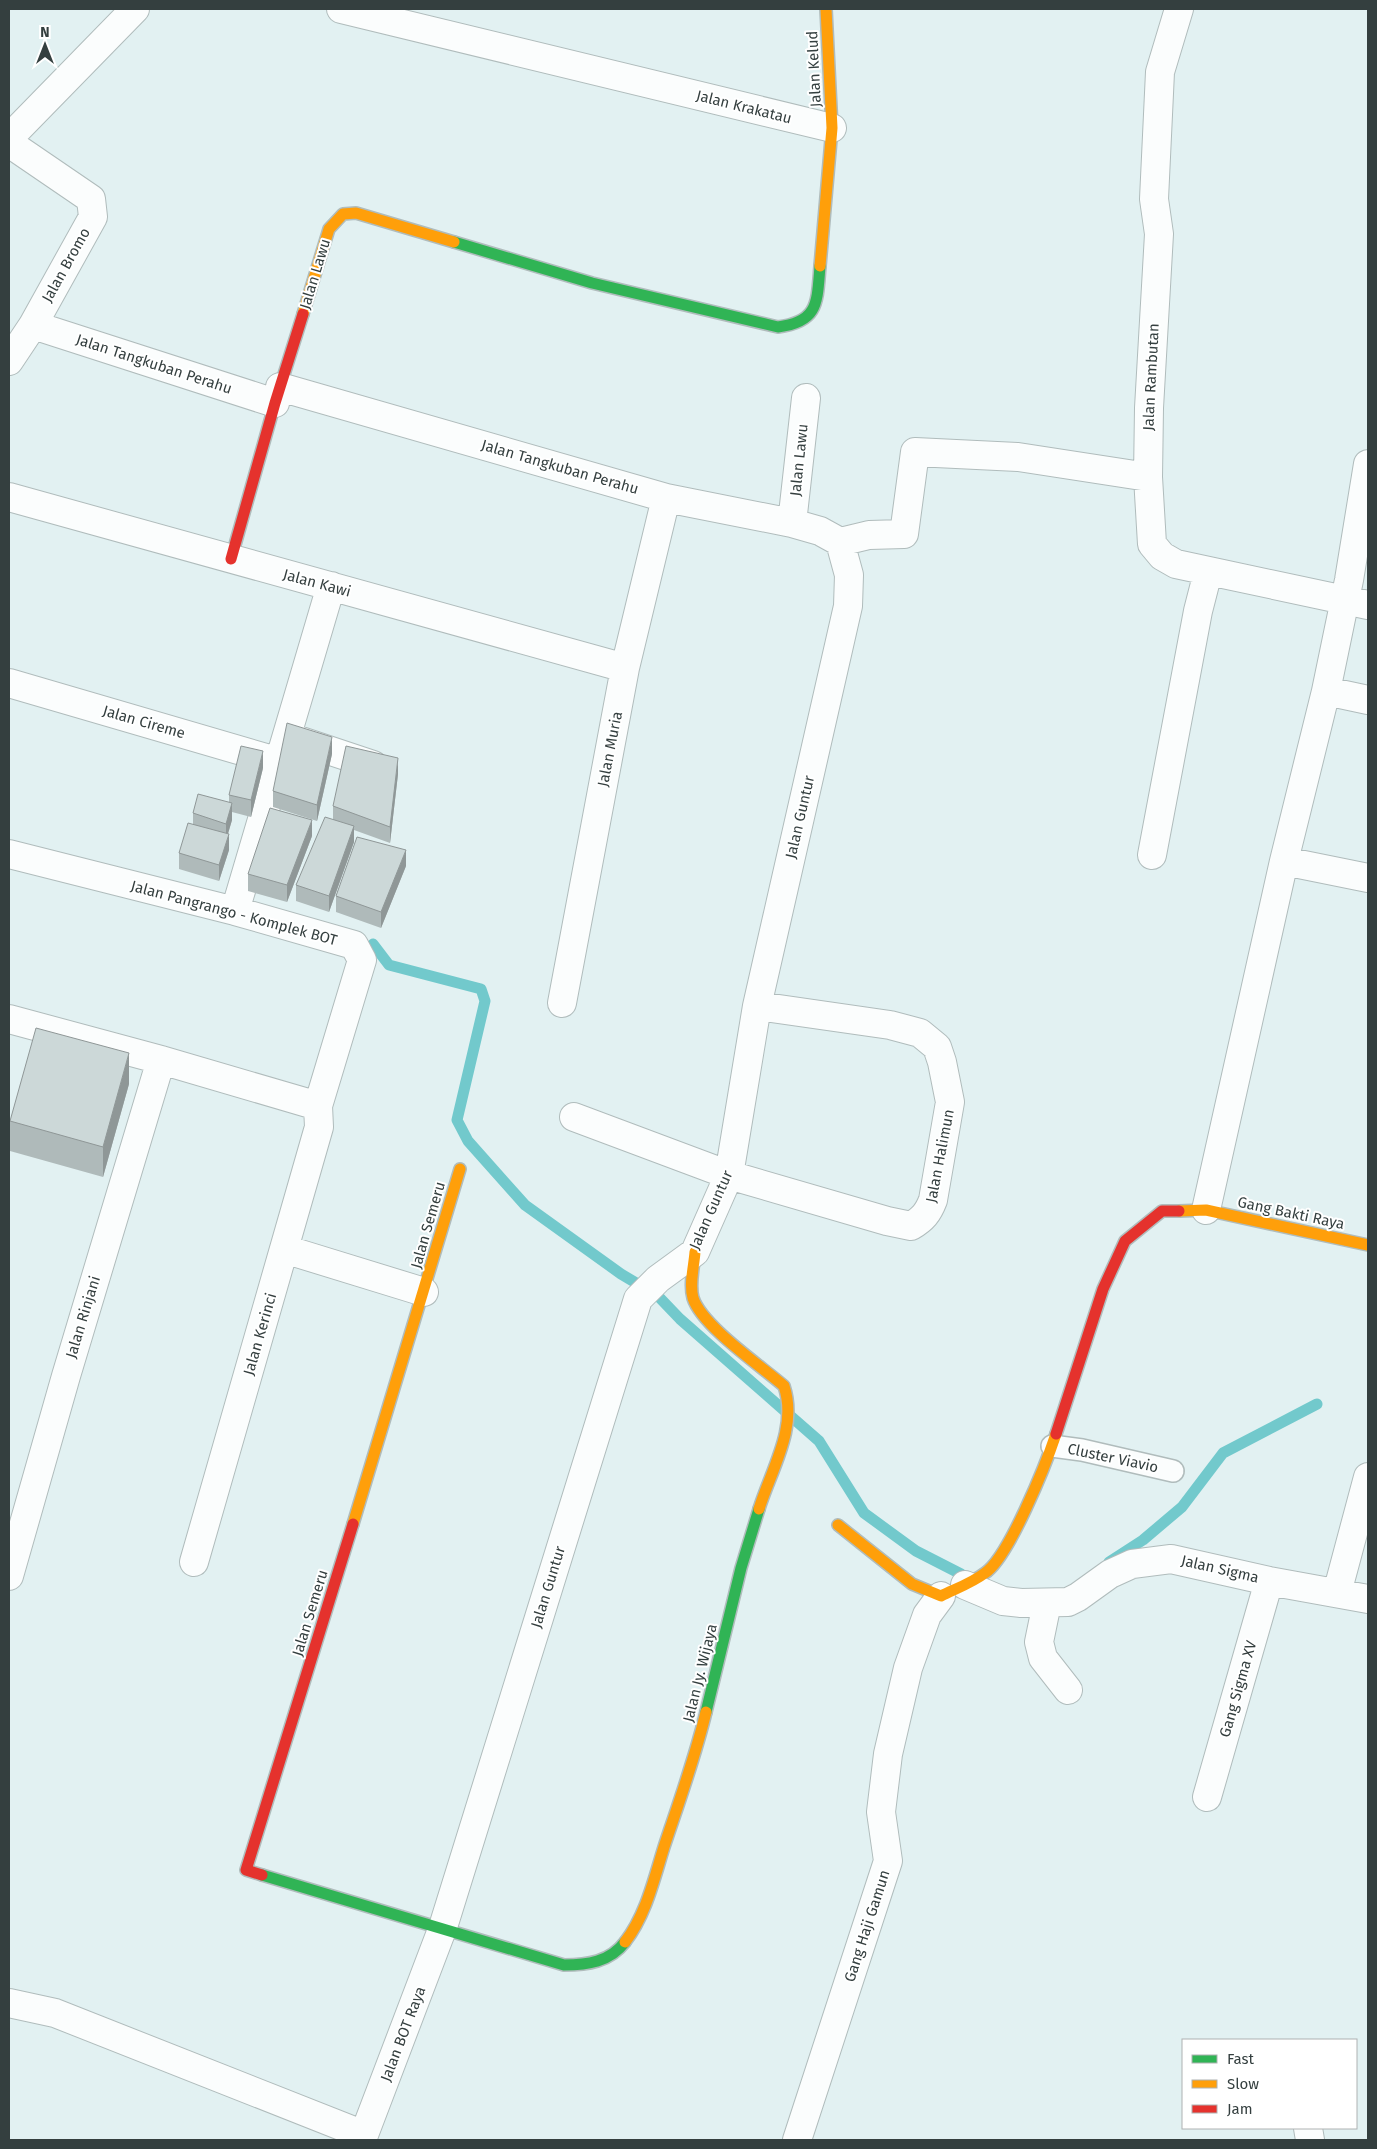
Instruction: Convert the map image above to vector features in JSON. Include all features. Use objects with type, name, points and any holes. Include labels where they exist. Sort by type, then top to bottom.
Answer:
[{"type":"street","points":[[9,138],[135,9]]},
{"type":"street","name":"Jalan Krakatau","points":[[341,9],[832,128]]},
{"type":"street","name":"Jalan Kelud","points":[[826,9],[832,128]]},
{"type":"street","name":"Jalan Rambutan","points":[[1179,9],[1160,72],[1154,199],[1159,234],[1149,408],[1148,477],[1152,544],[1157,553],[1176,564],[1356,603]]},
{"type":"street","name":"Jalan Lawu","points":[[231,559],[278,395],[329,229],[339,216],[346,212],[356,213],[592,283],[778,327],[798,325],[812,313],[818,293],[832,128]]},
{"type":"street","name":"Jalan Bromo","points":[[9,143],[91,200],[93,217],[33,325],[9,361]]},
{"type":"street","name":"Jalan Tangkuban Perahu","points":[[33,325],[278,395],[666,498],[792,523],[820,531],[840,542]]},
{"type":"street","name":"Jalan Lawu","points":[[792,523],[806,398]]},
{"type":"street","points":[[840,542],[869,535],[904,534],[915,452],[1018,457],[1148,477]]},
{"type":"street","points":[[1206,1210],[1284,861],[1326,691],[1356,603],[1368,464]]},
{"type":"street","name":"Jalan Kawi","points":[[9,497],[625,668]]},
{"type":"street","name":"Jalan Muria","points":[[562,1003],[625,668],[666,498]]},
{"type":"street","name":"Jalan Guntur","points":[[442,1927],[638,1299],[658,1279],[695,1252],[729,1175],[757,1006],[848,606],[849,575],[840,542]]},
{"type":"street","points":[[1152,855],[1198,611],[1208,572]]},
{"type":"street","points":[[236,912],[331,586]]},
{"type":"street","name":"Jalan Cireme","points":[[9,683],[283,749],[373,764]]},
{"type":"street","points":[[1326,691],[1368,700]]},
{"type":"street","name":"Jalan Pangrango - Komplek BOT","points":[[9,854],[236,912],[354,945],[362,960],[318,1106]]},
{"type":"street","points":[[1284,861],[1368,878]]},
{"type":"street","name":"Jalan Halimun","points":[[574,1116],[729,1175],[887,1221],[910,1226],[922,1219],[929,1211],[933,1200],[950,1102],[937,1047],[920,1033],[890,1025],[757,1006]]},
{"type":"street","points":[[10,1023],[161,1060],[318,1106]]},
{"type":"street","name":"Jalan Rinjani","points":[[9,1576],[66,1376],[161,1060]]},
{"type":"street","name":"Jalan Kerinci","points":[[194,1562],[319,1127],[318,1106]]},
{"type":"street","name":"Jalan Semeru","points":[[442,1927],[246,1870],[460,1169]]},
{"type":"street","name":"Gang Bakti Raya","points":[[953,1590],[986,1573],[999,1559],[1012,1537],[1052,1446],[1104,1289],[1125,1241],[1162,1211],[1206,1210],[1368,1245]]},
{"type":"street","points":[[284,1249],[424,1292]]},
{"type":"street","name":"Jalan Jy. Wijaya","points":[[442,1927],[564,1965],[585,1966],[603,1961],[623,1945],[638,1919],[652,1886],[694,1759],[751,1534],[786,1429],[789,1404],[784,1386],[738,1349],[702,1314],[693,1299],[695,1252]]},
{"type":"street","points":[[1337,1594],[1368,1477]]},
{"type":"street","points":[[838,1526],[912,1584],[953,1590]]},
{"type":"street","name":"Jalan Sigma","points":[[953,1590],[1003,1601],[1068,1602],[1110,1574],[1132,1564],[1172,1558],[1270,1581],[1368,1599]]},
{"type":"street","name":"Gang Sigma XV","points":[[1207,1797],[1270,1581]]},
{"type":"street","name":"Gang Haji Gamun","points":[[797,2140],[888,1861],[881,1812],[888,1754],[908,1668],[927,1616],[953,1590]]},
{"type":"street","points":[[1047,1603],[1039,1642],[1044,1658],[1068,1690]]},
{"type":"street","name":"Jalan BOT Raya","points":[[363,2137],[442,1927]]},
{"type":"street","points":[[9,2004],[55,2013],[363,2137]]},
{"type":"lane","name":"Cluster Viavio","points":[[1052,1446],[1082,1450],[1173,1471]]},
{"type":"building","points":[[287,723],[332,737],[317,805],[273,791]]},
{"type":"building","points":[[241,746],[263,751],[251,800],[229,795]]},
{"type":"building","points":[[346,746],[398,758],[390,827],[333,806]]},
{"type":"building","points":[[198,794],[232,803],[226,824],[193,813]]},
{"type":"building","points":[[270,808],[312,820],[287,885],[248,874]]},
{"type":"building","points":[[325,817],[354,826],[329,896],[296,885]]},
{"type":"building","points":[[188,823],[229,834],[219,865],[179,853]]},
{"type":"building","points":[[357,837],[406,850],[381,912],[336,896]]},
{"type":"building","points":[[36,1028],[129,1053],[103,1147],[10,1121]]},
{"type":"waterway","points":[[373,944],[389,965],[481,989],[485,1001],[457,1120],[468,1141],[525,1205],[621,1274],[658,1296],[680,1319],[819,1441],[864,1513],[916,1551],[961,1574]]},
{"type":"waterway","points":[[1109,1562],[1143,1540],[1182,1507],[1223,1453],[1317,1404]]},
{"type":"traffic: fast","points":[[454,242],[592,283],[778,327],[791,324],[809,315],[816,300],[820,266]]},
{"type":"traffic: fast","points":[[706,1712],[741,1568],[759,1509]]},
{"type":"traffic: fast","points":[[262,1875],[564,1965],[598,1961],[612,1954],[625,1942]]},
{"type":"traffic: slow","points":[[820,266],[832,128],[826,9]]},
{"type":"traffic: slow","points":[[303,314],[329,229],[343,214],[356,213],[454,242]]},
{"type":"traffic: slow","points":[[353,1524],[460,1169]]},
{"type":"traffic: slow","points":[[1179,1211],[1206,1210],[1368,1245]]},
{"type":"traffic: slow","points":[[695,1252],[691,1287],[693,1298],[699,1309],[720,1333],[784,1386],[788,1417],[785,1433],[759,1509]]},
{"type":"traffic: slow","points":[[838,1525],[912,1584],[941,1596],[975,1580],[995,1564],[1026,1509],[1056,1434]]},
{"type":"traffic: slow","points":[[625,1942],[639,1920],[649,1896],[692,1763],[706,1712]]},
{"type":"traffic: jam","points":[[231,559],[275,403],[303,314]]},
{"type":"traffic: jam","points":[[1056,1434],[1103,1289],[1125,1241],[1162,1211],[1179,1211]]},
{"type":"traffic: jam","points":[[262,1875],[246,1870],[353,1524]]}]
